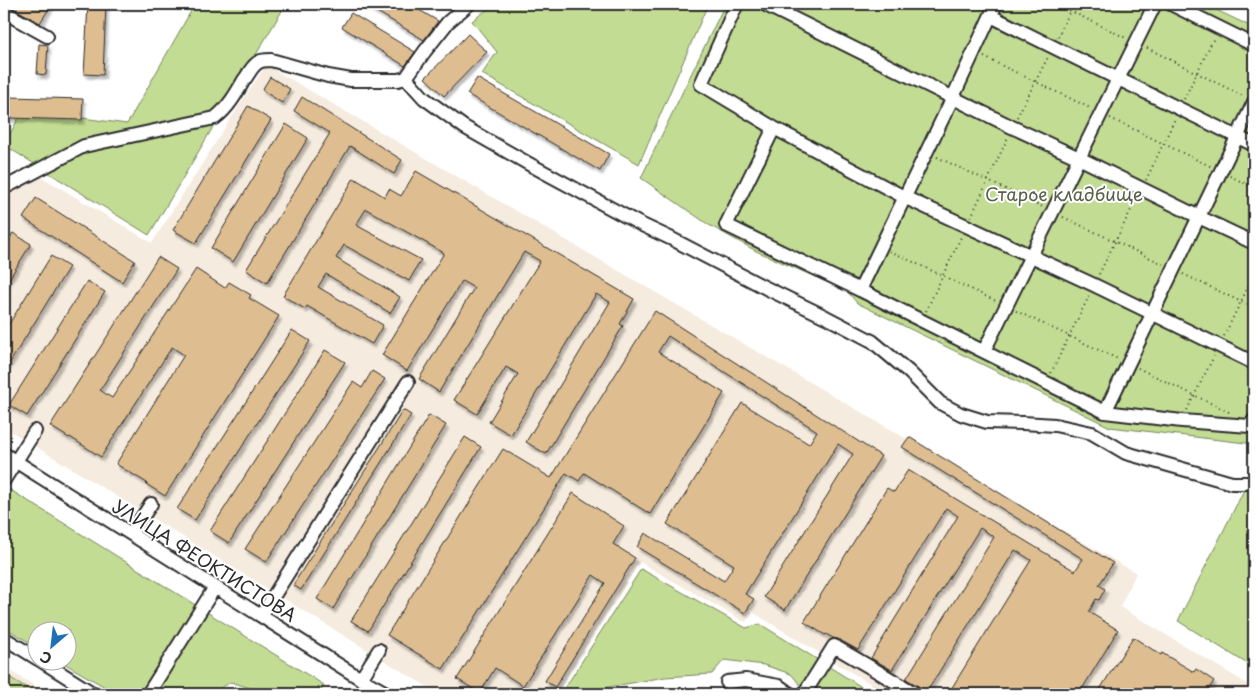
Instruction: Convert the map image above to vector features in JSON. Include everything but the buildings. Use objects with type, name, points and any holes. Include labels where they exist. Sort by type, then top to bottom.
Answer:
[{"type":"street","points":[[4,188],[84,146],[215,118],[229,104],[250,70],[256,63],[264,60],[271,60],[328,76],[350,80],[398,80],[406,78],[448,22],[469,4]]},
{"type":"street","points":[[737,4],[701,84],[774,128],[904,197],[1254,362]]},
{"type":"street","points":[[764,4],[1012,127],[1254,243]]},
{"type":"street","points":[[860,290],[996,4]]},
{"type":"street","points":[[984,351],[1155,4]]},
{"type":"street","points":[[1171,4],[1254,45]]},
{"type":"street","points":[[4,12],[47,36]]},
{"type":"street","points":[[991,16],[1118,80],[1254,145]]},
{"type":"street","points":[[406,78],[424,98],[464,127],[529,164],[640,224],[872,342],[909,372],[940,402],[961,414],[987,422],[1055,425],[1092,433],[1126,453],[1232,483],[1254,483]]},
{"type":"street","points":[[1105,412],[1238,137],[1250,99]]},
{"type":"street","points":[[774,128],[726,225],[1105,412],[1182,421],[1250,426],[1254,420]]},
{"type":"street","points":[[261,616],[408,382]]},
{"type":"street","points":[[4,480],[35,431]]},
{"type":"street","name":"УЛИЦА ФЕОКТИСТОВА","points":[[4,454],[388,694]]},
{"type":"street","points":[[131,534],[151,504]]},
{"type":"street","points":[[148,694],[215,587]]},
{"type":"street","points":[[4,638],[28,653]]},
{"type":"street","points":[[804,694],[834,646],[916,694]]},
{"type":"street","points":[[361,678],[379,650]]},
{"type":"street","points":[[55,670],[94,694]]},
{"type":"street","points":[[729,690],[746,680],[779,686],[790,694]]},
{"type":"path","points":[[1056,4],[1250,99]]},
{"type":"path","points":[[921,320],[988,182],[1012,127],[1053,48],[1073,4]]},
{"type":"path","points":[[1047,382],[1219,27]]},
{"type":"path","points":[[974,51],[1254,188]]},
{"type":"path","points":[[926,152],[1116,240],[1254,308]]},
{"type":"path","points":[[881,247],[1236,415]]},
{"type":"shaded area","points":[[266,65],[1136,573],[1120,607],[1254,688],[1254,694],[887,694],[754,613],[745,622],[640,562],[556,694],[439,694],[4,427],[4,189],[40,176],[152,243]]},
{"type":"shaded area","points":[[4,667],[48,694],[4,694]]},
{"type":"green space","points":[[195,4],[286,4],[149,235],[4,145],[23,110],[127,124]]},
{"type":"green space","points":[[494,4],[708,4],[639,164],[482,74],[497,52],[472,21]]},
{"type":"green space","name":"Старое кладбище","points":[[725,4],[1204,4],[1254,28],[1254,444],[1110,427],[857,303],[847,291],[756,251],[709,225],[641,178]]},
{"type":"green space","points":[[1254,470],[1254,668],[1178,621]]},
{"type":"green space","points":[[4,486],[324,685],[319,694],[269,694],[231,682],[211,694],[117,694],[76,670],[78,670],[78,620],[28,620],[28,642],[4,627]]},
{"type":"green space","points":[[641,569],[746,628],[760,624],[873,694],[808,694],[791,674],[764,665],[724,660],[712,674],[665,677],[561,694]]},
{"type":"green space","points":[[4,674],[37,694],[4,694]]}]
